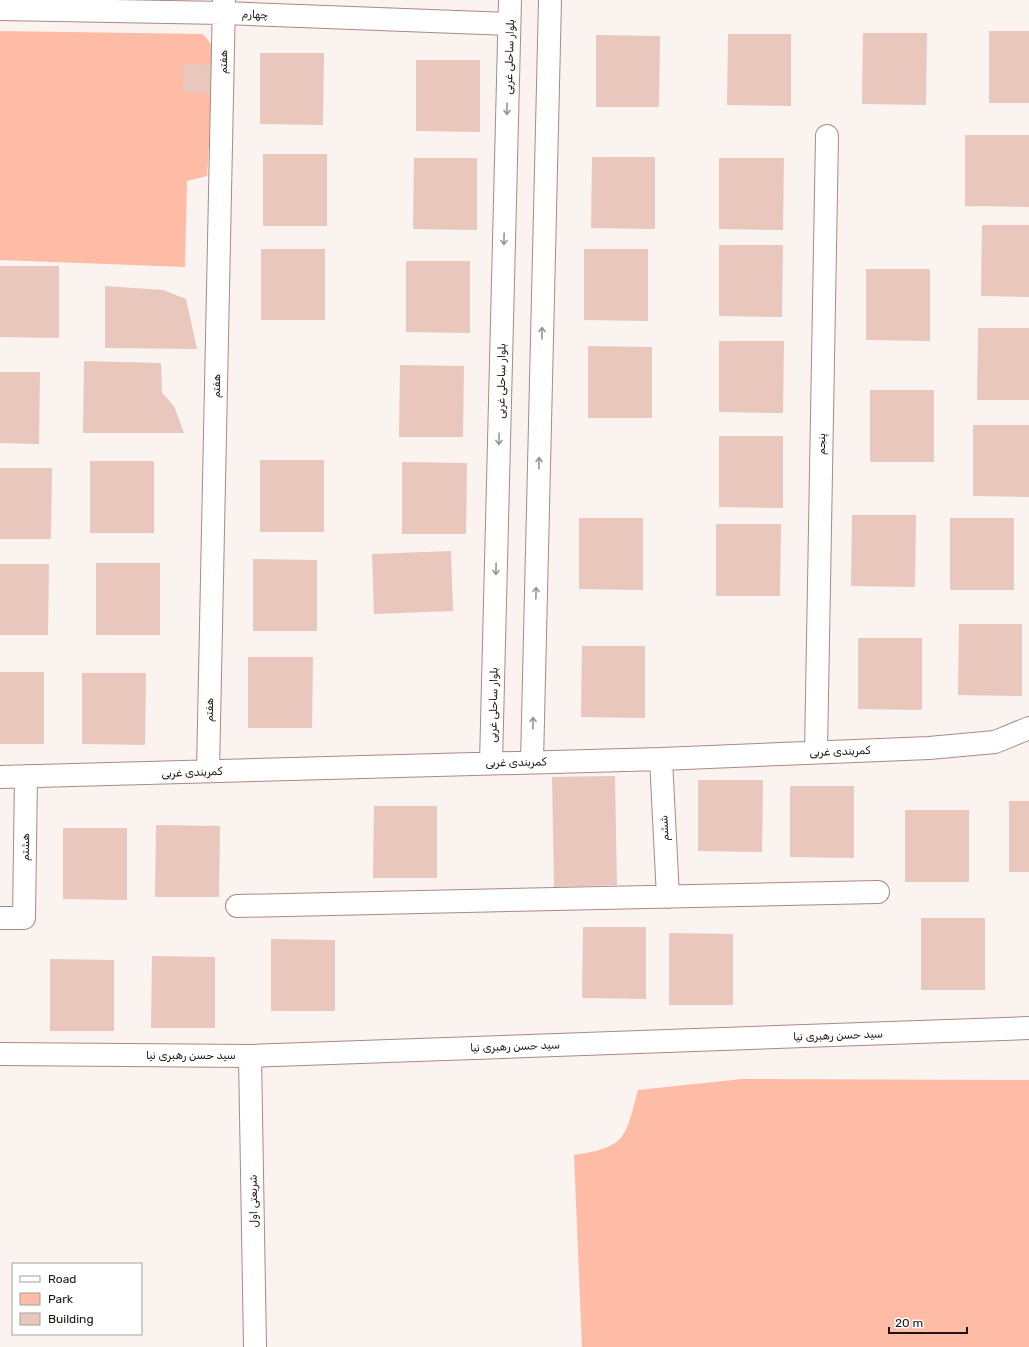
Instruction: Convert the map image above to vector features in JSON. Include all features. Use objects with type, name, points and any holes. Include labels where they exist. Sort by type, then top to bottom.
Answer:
[{"type":"street","name":"بلوار ساحلی غربی","points":[[491,763],[510,0]]},
{"type":"street","points":[[532,762],[550,0]]},
{"type":"street","name":"چهارم","points":[[0,9],[224,7],[509,24]]},
{"type":"street","name":"هفتم","points":[[208,771],[224,7]]},
{"type":"street","name":"پنجم","points":[[816,752],[827,136]]},
{"type":"street","name":"کمربندی غربی","points":[[0,777],[661,759],[929,748],[995,742],[1029,728]]},
{"type":"street","points":[[995,742],[1029,740]]},
{"type":"street","name":"ششم","points":[[661,759],[668,897]]},
{"type":"street","name":"هشتم","points":[[0,918],[24,918],[26,776]]},
{"type":"street","points":[[236,906],[878,892]]},
{"type":"street","name":"سید حسن رهبری نیا","points":[[0,1054],[250,1056],[1029,1028]]},
{"type":"street","name":"شریعتی اول","points":[[250,1056],[255,1347]]},
{"type":"green space","points":[[0,31],[203,34],[215,49],[207,176],[187,181],[185,267],[0,260]]},
{"type":"green space","points":[[742,1079],[1029,1080],[1029,1347],[582,1347],[574,1155],[605,1148],[615,1143],[621,1137],[630,1119],[638,1090]]},
{"type":"building","points":[[989,31],[1029,31],[1029,103],[989,103]]},
{"type":"building","points":[[863,33],[927,33],[926,105],[862,104]]},
{"type":"building","points":[[728,34],[791,34],[791,106],[727,105]]},
{"type":"building","points":[[596,35],[660,36],[659,107],[596,107]]},
{"type":"building","points":[[260,53],[324,53],[323,125],[260,124]]},
{"type":"building","points":[[416,60],[480,60],[480,132],[416,131]]},
{"type":"building","points":[[184,64],[213,65],[212,94],[183,92]]},
{"type":"building","points":[[965,135],[1029,135],[1029,207],[965,206]]},
{"type":"building","points":[[263,154],[327,154],[327,226],[263,226]]},
{"type":"building","points":[[592,157],[655,157],[655,229],[591,228]]},
{"type":"building","points":[[414,158],[477,158],[477,230],[413,229]]},
{"type":"building","points":[[719,158],[784,158],[783,230],[719,229]]},
{"type":"building","points":[[982,225],[1029,225],[1029,297],[981,296]]},
{"type":"building","points":[[719,245],[783,245],[782,317],[719,316]]},
{"type":"building","points":[[261,249],[325,249],[325,320],[261,320]]},
{"type":"building","points":[[584,249],[648,249],[648,321],[584,320]]},
{"type":"building","points":[[406,261],[470,261],[470,333],[406,332]]},
{"type":"building","points":[[0,266],[59,266],[59,338],[0,337]]},
{"type":"building","points":[[866,269],[930,269],[930,341],[866,340]]},
{"type":"building","points":[[105,286],[163,290],[186,299],[197,349],[105,348]]},
{"type":"building","points":[[978,328],[1029,328],[1029,400],[977,400]]},
{"type":"building","points":[[719,341],[784,341],[783,413],[719,412]]},
{"type":"building","points":[[588,346],[652,347],[652,418],[588,418]]},
{"type":"building","points":[[84,361],[161,363],[162,393],[174,406],[184,433],[83,433]]},
{"type":"building","points":[[400,365],[464,366],[463,437],[399,437]]},
{"type":"building","points":[[0,372],[40,372],[39,444],[0,443]]},
{"type":"building","points":[[870,390],[934,390],[934,462],[870,462]]},
{"type":"building","points":[[973,425],[1029,425],[1029,497],[973,496]]},
{"type":"building","points":[[719,436],[783,436],[783,508],[719,507]]},
{"type":"building","points":[[260,460],[324,460],[324,532],[260,532]]},
{"type":"building","points":[[90,461],[154,461],[154,533],[90,533]]},
{"type":"building","points":[[402,462],[467,463],[466,534],[402,534]]},
{"type":"building","points":[[0,468],[52,468],[51,539],[0,539]]},
{"type":"building","points":[[852,515],[916,515],[915,587],[851,586]]},
{"type":"building","points":[[579,518],[643,518],[643,590],[579,589]]},
{"type":"building","points":[[950,518],[1014,518],[1014,590],[950,590]]},
{"type":"building","points":[[716,524],[781,524],[780,596],[716,596]]},
{"type":"building","points":[[451,551],[453,611],[374,614],[372,554]]},
{"type":"building","points":[[253,559],[317,560],[317,631],[253,631]]},
{"type":"building","points":[[96,563],[160,563],[160,635],[96,635]]},
{"type":"building","points":[[0,564],[49,564],[48,635],[0,635]]},
{"type":"building","points":[[959,624],[1022,624],[1022,696],[958,695]]},
{"type":"building","points":[[858,638],[922,638],[922,710],[858,709]]},
{"type":"building","points":[[582,646],[645,646],[645,718],[581,717]]},
{"type":"building","points":[[248,657],[313,657],[312,728],[248,728]]},
{"type":"building","points":[[0,672],[44,672],[44,744],[0,744]]},
{"type":"building","points":[[82,673],[146,673],[145,745],[82,744]]},
{"type":"building","points":[[615,776],[617,885],[554,887],[552,777]]},
{"type":"building","points":[[698,780],[763,780],[762,852],[698,851]]},
{"type":"building","points":[[790,786],[854,786],[854,858],[790,857]]},
{"type":"building","points":[[1009,801],[1029,801],[1029,872],[1009,872]]},
{"type":"building","points":[[374,806],[437,806],[437,878],[373,878]]},
{"type":"building","points":[[905,810],[969,810],[969,882],[905,882]]},
{"type":"building","points":[[156,825],[220,826],[219,897],[155,897]]},
{"type":"building","points":[[63,828],[127,828],[127,900],[63,899]]},
{"type":"building","points":[[921,918],[985,918],[985,990],[921,990]]},
{"type":"building","points":[[583,927],[646,927],[646,999],[582,998]]},
{"type":"building","points":[[669,933],[733,934],[733,1005],[669,1005]]},
{"type":"building","points":[[271,939],[335,940],[335,1011],[271,1011]]},
{"type":"building","points":[[152,956],[215,957],[215,1028],[151,1028]]},
{"type":"building","points":[[50,959],[114,960],[114,1031],[50,1031]]}]
